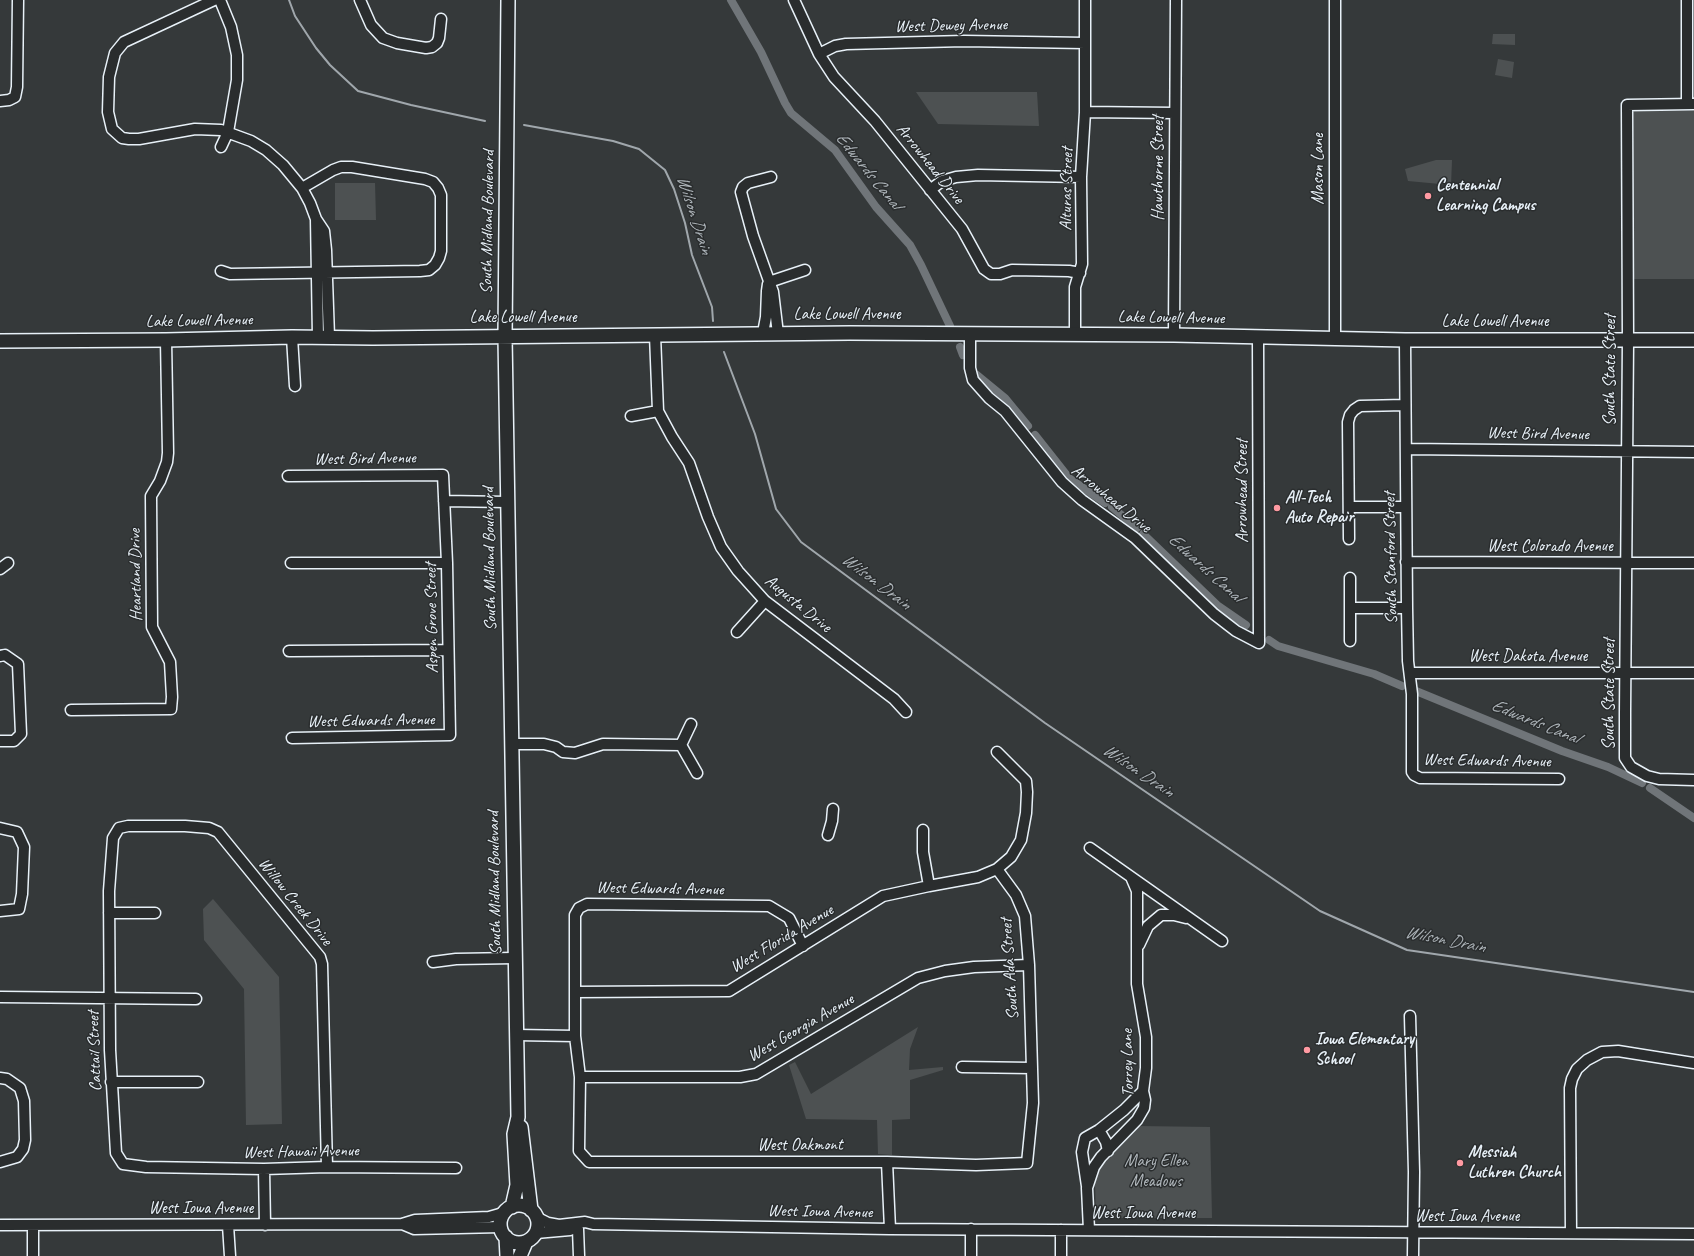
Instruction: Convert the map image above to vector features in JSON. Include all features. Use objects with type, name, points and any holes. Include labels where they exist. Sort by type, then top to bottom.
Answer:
[{"type":"main road","name":"South Midland Boulevard","points":[[508,0],[505,337],[514,958],[518,1117],[522,1133],[534,1213]]},
{"type":"main road","name":"Lake Lowell Avenue","points":[[0,341],[166,340],[292,337],[505,337],[763,333],[1174,335],[1405,340],[1694,340]]},
{"type":"main road","name":"South Midland Boulevard","points":[[508,1210],[517,1185],[514,1134],[518,1117]]},
{"type":"main road","points":[[507,1256],[501,1219],[508,1210],[519,1205],[534,1213],[538,1227],[520,1256]]},
{"type":"main road","points":[[503,1232],[514,1242],[531,1238]]},
{"type":"street","points":[[0,101],[9,100],[14,97],[18,86],[18,0]]},
{"type":"street","points":[[214,0],[124,42],[115,53],[112,60],[109,77],[108,112],[112,129],[122,138],[139,139],[195,129],[228,132],[266,150],[283,165],[302,188],[316,219],[324,231],[326,243],[322,272],[323,337]]},
{"type":"street","points":[[220,0],[231,27],[237,55],[236,80],[228,132],[221,147]]},
{"type":"street","points":[[360,0],[371,25],[383,38],[397,43],[426,48],[432,47],[439,38],[440,19]]},
{"type":"street","name":"Arrowhead Drive","points":[[794,0],[819,54],[834,77],[875,121],[962,229],[984,269],[991,274],[1000,274],[1012,270],[1069,271],[1080,273]]},
{"type":"street","name":"Alturas Street","points":[[1076,335],[1075,287],[1082,264],[1082,177],[1085,112],[1085,0]]},
{"type":"street","name":"Hawthorne Street","points":[[1174,335],[1176,0]]},
{"type":"street","name":"Mason Lane","points":[[1335,338],[1336,0]]},
{"type":"street","name":"South State Street","points":[[1687,0],[1690,104],[1627,105],[1628,341],[1625,758],[1631,767],[1659,780],[1694,780]]},
{"type":"street","name":"West Dewey Avenue","points":[[819,54],[835,46],[846,44],[964,41],[1085,43]]},
{"type":"street","points":[[1085,112],[1175,113]]},
{"type":"street","points":[[221,271],[230,274],[420,271],[429,270],[435,265],[441,251],[441,195],[433,182],[425,179],[352,167],[341,167],[302,188]]},
{"type":"street","points":[[930,190],[942,181],[971,175],[1005,174],[1082,177]]},
{"type":"street","points":[[771,177],[748,183],[743,187],[741,192],[753,236],[772,292],[778,334]]},
{"type":"street","points":[[769,282],[805,270]]},
{"type":"street","points":[[763,333],[766,317],[766,291],[769,282]]},
{"type":"street","name":"Arrowhead Drive","points":[[970,334],[970,368],[972,380],[989,398],[1005,411],[1062,482],[1082,500],[1135,538],[1214,614],[1236,631],[1259,643]]},
{"type":"street","name":"Augusta Drive","points":[[655,335],[658,411],[672,437],[689,463],[708,517],[721,547],[738,571],[765,601],[894,699],[906,712]]},
{"type":"street","points":[[292,337],[295,386]]},
{"type":"street","name":"Arrowhead Street","points":[[1258,338],[1259,643]]},
{"type":"street","name":"Heartland Drive","points":[[71,710],[171,709],[172,697],[170,662],[152,627],[151,496],[160,481],[167,462],[168,453],[166,340]]},
{"type":"street","name":"South Stanford Street","points":[[1405,340],[1406,562],[1414,775]]},
{"type":"street","points":[[1349,539],[1350,507],[1348,422],[1350,415],[1360,406],[1405,405]]},
{"type":"street","points":[[631,416],[658,411]]},
{"type":"street","name":"West Bird Avenue","points":[[1406,449],[1694,452]]},
{"type":"street","name":"West Bird Avenue","points":[[288,476],[443,475]]},
{"type":"street","name":"Aspen Grove Street","points":[[443,475],[447,563],[450,735]]},
{"type":"street","points":[[444,501],[507,502]]},
{"type":"street","points":[[1350,507],[1405,507]]},
{"type":"street","name":"West Colorado Avenue","points":[[1406,562],[1694,563]]},
{"type":"street","points":[[291,563],[447,563]]},
{"type":"street","points":[[1350,578],[1350,640]]},
{"type":"street","points":[[737,632],[765,601]]},
{"type":"street","points":[[1351,608],[1407,608]]},
{"type":"street","points":[[289,651],[448,650]]},
{"type":"street","points":[[0,656],[5,656],[18,664],[21,734],[14,741],[0,741]]},
{"type":"street","name":"West Dakota Avenue","points":[[1410,673],[1694,673]]},
{"type":"street","points":[[681,745],[691,724]]},
{"type":"street","name":"West Edwards Avenue","points":[[292,738],[450,735]]},
{"type":"street","points":[[512,744],[544,744],[556,747],[563,752],[576,753],[603,744],[681,745]]},
{"type":"street","points":[[681,745],[697,773]]},
{"type":"street","points":[[997,752],[1026,781],[1026,813],[1021,840],[1011,857],[997,869]]},
{"type":"street","name":"West Edwards Avenue","points":[[1414,775],[1420,778],[1559,779]]},
{"type":"street","points":[[828,835],[832,822],[833,809]]},
{"type":"street","name":"Willow Creek Drive","points":[[109,891],[113,838],[119,828],[128,826],[185,826],[208,828],[218,832],[310,943],[320,957],[322,964],[326,1167]]},
{"type":"street","points":[[0,828],[17,832],[24,847],[22,894],[19,909],[0,911]]},
{"type":"street","points":[[923,830],[923,852],[928,886]]},
{"type":"street","points":[[1090,848],[1222,941]]},
{"type":"street","name":"West Florida Avenue","points":[[575,992],[729,991],[883,896],[978,877],[997,869]]},
{"type":"street","name":"South Ada Street","points":[[997,869],[1016,895],[1025,916],[1029,965],[1033,1103],[1028,1148]]},
{"type":"street","name":"Torrey Lane","points":[[1089,1230],[1087,1188],[1094,1167],[1100,1157],[1108,1151],[1128,1130],[1144,1108],[1145,1100],[1143,1091],[1146,1068],[1146,1050],[1137,984],[1137,891],[1131,877]]},
{"type":"street","name":"Cattail Street","points":[[109,891],[111,1082],[116,1153],[123,1164],[146,1167]]},
{"type":"street","name":"West Edwards Avenue","points":[[579,1134],[580,1077],[575,1036],[575,992],[576,915],[579,908],[587,904],[770,906],[789,918],[803,946]]},
{"type":"street","points":[[109,913],[155,913]]},
{"type":"street","points":[[1137,950],[1148,926],[1161,915],[1174,915],[1192,919]]},
{"type":"street","points":[[433,962],[456,959],[514,958]]},
{"type":"street","name":"West Georgia Avenue","points":[[580,1077],[740,1077],[756,1074],[918,978],[945,971],[974,967],[1029,965]]},
{"type":"street","points":[[0,997],[196,999]]},
{"type":"street","points":[[1410,1016],[1414,1172],[1412,1232],[1413,1256]]},
{"type":"street","points":[[516,1035],[575,1036]]},
{"type":"street","points":[[1571,1233],[1570,1088],[1572,1079],[1577,1069],[1587,1060],[1602,1052],[1618,1051],[1694,1063]]},
{"type":"street","points":[[962,1067],[1032,1068]]},
{"type":"street","points":[[0,1078],[7,1079],[20,1088],[24,1101],[25,1140],[18,1157],[0,1162]]},
{"type":"street","points":[[111,1082],[198,1082]]},
{"type":"street","points":[[1087,1188],[1083,1164],[1083,1142],[1085,1138],[1099,1130],[1124,1110],[1143,1091]]},
{"type":"street","points":[[1099,1130],[1106,1142],[1108,1151]]},
{"type":"street","name":"West Oakmont","points":[[579,1134],[579,1151],[589,1162],[887,1162],[976,1165],[1027,1163],[1028,1148]]},
{"type":"street","points":[[887,1162],[890,1229]]},
{"type":"street","name":"West Hawaii Avenue","points":[[146,1167],[264,1169],[326,1167],[456,1168]]},
{"type":"street","points":[[264,1169],[265,1225]]},
{"type":"street","name":"West Iowa Avenue","points":[[0,1225],[402,1224],[415,1220],[489,1217],[508,1210]]},
{"type":"street","name":"West Iowa Avenue","points":[[534,1213],[548,1223],[559,1225],[585,1222],[593,1224],[890,1229],[1694,1234]]},
{"type":"street","name":"West Iowa Avenue","points":[[402,1224],[414,1229],[503,1232]]},
{"type":"street","name":"West Iowa Avenue","points":[[531,1238],[586,1228],[593,1224]]},
{"type":"street","points":[[33,1225],[33,1256]]},
{"type":"street","points":[[228,1225],[230,1256]]},
{"type":"street","points":[[578,1229],[579,1256]]},
{"type":"street","points":[[971,1229],[971,1256]]},
{"type":"street","points":[[1061,1230],[1061,1256]]},
{"type":"green space","points":[[1493,34],[1515,34],[1515,45],[1492,44]]},
{"type":"green space","points":[[1498,59],[1514,62],[1512,78],[1495,75]]},
{"type":"green space","points":[[916,92],[1037,92],[1039,126],[938,124]]},
{"type":"green space","points":[[1634,111],[1694,111],[1694,279],[1634,279]]},
{"type":"green space","points":[[1436,160],[1452,160],[1451,185],[1408,181],[1405,169]]},
{"type":"green space","points":[[335,183],[375,183],[376,220],[335,220]]},
{"type":"green space","points":[[213,899],[279,977],[282,1124],[246,1125],[244,989],[204,940],[203,909]]},
{"type":"green space","points":[[918,1027],[910,1049],[909,1070],[943,1067],[943,1070],[910,1080],[910,1119],[892,1120],[892,1155],[878,1154],[877,1120],[806,1119],[789,1065],[795,1062],[811,1094]]},
{"type":"green space","name":"Mary Ellen Meadows","points":[[1137,1126],[1210,1127],[1212,1218],[1096,1218],[1095,1182],[1100,1164]]},
{"type":"waterway","name":"Wilson Drain","points":[[289,0],[295,16],[316,48],[330,65],[358,91],[411,105],[485,121]]},
{"type":"waterway","name":"Edwards Canal","points":[[731,0],[761,52],[791,113],[835,150],[876,207],[910,245],[950,326]]},
{"type":"waterway","name":"Wilson Drain","points":[[524,125],[613,141],[639,149],[665,170],[674,189],[685,223],[692,255],[712,307],[713,321]]},
{"type":"waterway","name":"Edwards Canal","points":[[960,347],[963,355]]},
{"type":"waterway","name":"Wilson Drain","points":[[724,352],[755,434],[776,509],[801,542],[1045,723],[1320,911],[1407,950],[1694,992]]},
{"type":"waterway","name":"Edwards Canal","points":[[977,375],[1005,398],[1028,426]]},
{"type":"waterway","name":"Edwards Canal","points":[[1035,435],[1069,478],[1105,503]]},
{"type":"waterway","name":"Edwards Canal","points":[[1112,507],[1137,528]]},
{"type":"waterway","name":"Edwards Canal","points":[[1143,534],[1217,605],[1246,625]]},
{"type":"waterway","name":"Edwards Canal","points":[[1269,640],[1278,646],[1374,674],[1402,686]]},
{"type":"waterway","name":"Edwards Canal","points":[[1416,691],[1562,751],[1608,767],[1642,783]]},
{"type":"waterway","name":"Edwards Canal","points":[[1650,788],[1694,818]]},
{"type":"place","name":"Centennial Learning Campus","points":[[1428,196]]},
{"type":"place","name":"All-Tech Auto Repair","points":[[1277,508]]},
{"type":"place","name":"Iowa Elementary School","points":[[1307,1050]]},
{"type":"place","name":"Messiah Luthren Church","points":[[1460,1163]]}]
